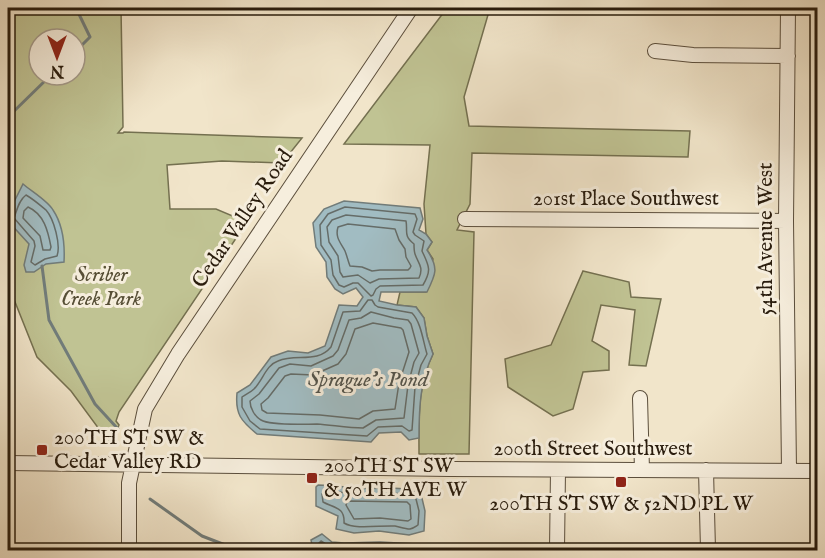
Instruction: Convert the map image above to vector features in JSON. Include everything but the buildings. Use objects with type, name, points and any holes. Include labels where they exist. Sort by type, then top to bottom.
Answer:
[{"type":"street","name":"Cedar Valley Road","points":[[129,550],[129,483],[145,409],[191,335],[411,8]]},
{"type":"street","name":"54th Avenue West","points":[[788,8],[786,221],[789,470]]},
{"type":"street","points":[[655,51],[693,55],[788,56]]},
{"type":"street","name":"201st Place Southwest","points":[[465,219],[786,221]]},
{"type":"street","points":[[640,398],[642,470]]},
{"type":"street","name":"200th Street Southwest","points":[[8,463],[818,471]]},
{"type":"street","points":[[557,550],[558,470]]},
{"type":"street","points":[[706,470],[708,550]]},
{"type":"green space","name":"Scriber Creek Park","points":[[8,8],[121,8],[123,127],[118,133],[302,138],[282,163],[222,161],[167,165],[170,209],[216,209],[247,222],[119,412],[116,421],[119,425],[110,444],[71,391],[37,357],[13,297],[8,296]]},
{"type":"green space","points":[[447,8],[490,8],[464,97],[469,126],[690,131],[688,157],[472,153],[470,204],[457,230],[474,232],[469,454],[419,454],[419,415],[422,390],[433,354],[424,318],[416,307],[397,305],[400,292],[426,292],[433,259],[427,250],[432,242],[426,234],[424,204],[430,145],[344,144]]},
{"type":"green space","points":[[583,271],[629,282],[631,297],[661,299],[646,366],[629,365],[635,310],[601,305],[592,341],[609,351],[609,370],[583,372],[573,409],[553,416],[508,387],[505,359],[551,345]]},
{"type":"water","points":[[23,184],[51,207],[59,222],[64,242],[64,262],[46,264],[34,272],[26,272],[24,265],[29,244],[8,221],[12,206]]},
{"type":"water","name":"Sprague's Pond","points":[[344,201],[420,208],[423,219],[419,230],[426,234],[432,242],[427,250],[435,271],[427,292],[381,292],[379,301],[416,307],[424,318],[433,354],[425,374],[421,395],[419,438],[409,440],[401,432],[379,433],[371,442],[257,434],[238,412],[237,393],[250,385],[271,357],[288,351],[308,353],[325,346],[339,305],[357,306],[363,297],[356,288],[343,294],[335,289],[327,277],[326,262],[316,247],[313,223],[324,209]]},
{"type":"water","points":[[318,485],[397,488],[421,494],[425,511],[424,531],[409,535],[379,531],[354,533],[336,529],[338,516],[316,506],[316,487]]},
{"type":"water","points":[[322,534],[332,542],[417,544],[436,550],[313,550],[311,540]]},
{"type":"waterway","points":[[76,8],[85,27]]},
{"type":"waterway","points":[[87,31],[90,37],[87,40]]},
{"type":"waterway","points":[[8,117],[39,87]]},
{"type":"waterway","points":[[8,199],[12,207]]},
{"type":"waterway","points":[[42,266],[49,320],[95,404],[118,429]]},
{"type":"waterway","points":[[150,499],[202,536],[233,548],[314,549]]},
{"type":"place","name":"200TH ST SW & Cedar Valley RD","points":[[42,450]]},
{"type":"place","name":"200TH ST SW & 50TH AVE W","points":[[312,478]]},
{"type":"place","name":"200TH ST SW & 52ND PL W","points":[[621,482]]}]
